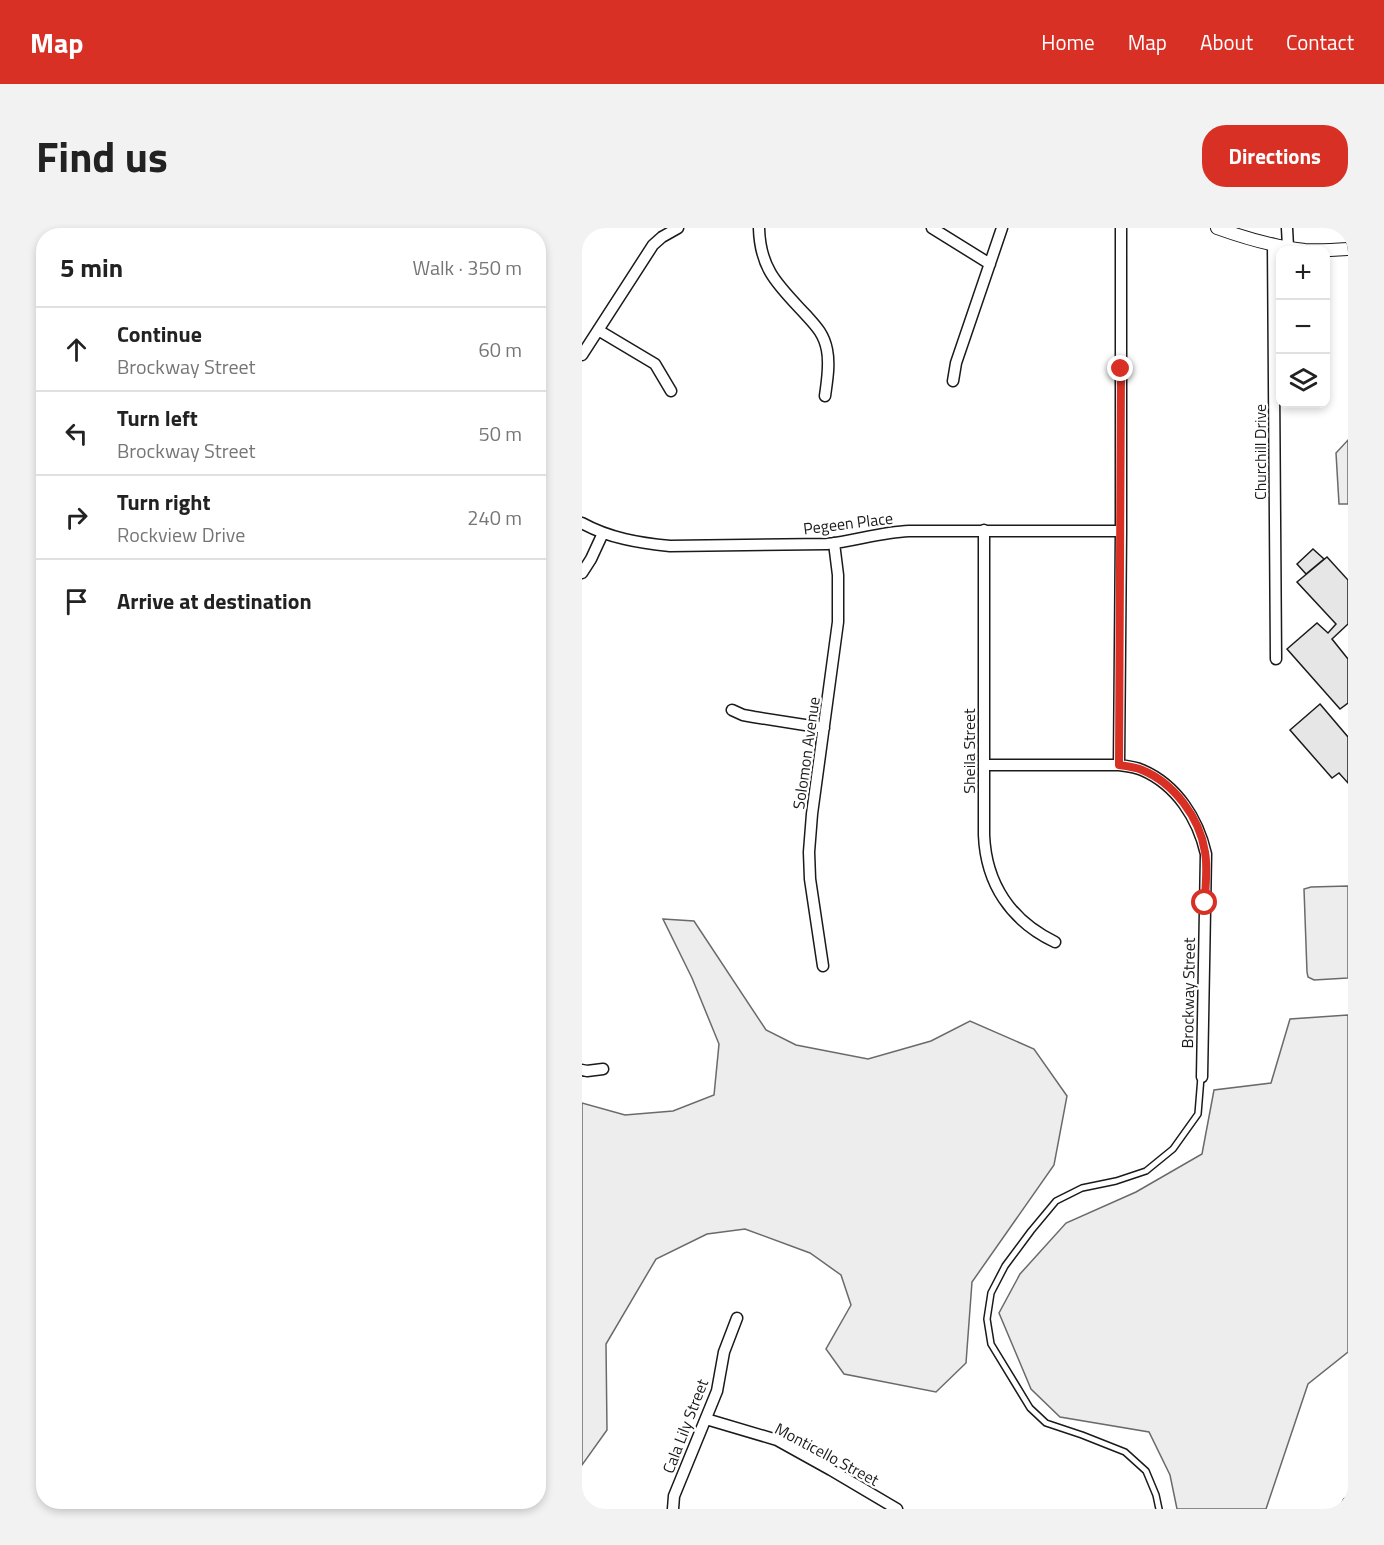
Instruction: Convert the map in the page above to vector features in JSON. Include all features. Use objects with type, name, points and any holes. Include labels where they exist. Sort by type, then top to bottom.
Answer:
[{"type":"street","points":[[582,355],[653,245],[678,228]]},
{"type":"street","points":[[759,228],[760,252],[767,268],[777,283],[818,327],[827,348],[829,363],[825,396]]},
{"type":"street","points":[[932,228],[990,264]]},
{"type":"street","points":[[953,381],[956,363],[1002,228]]},
{"type":"street","points":[[1119,765],[1121,228]]},
{"type":"street","points":[[1217,228],[1283,246]]},
{"type":"street","points":[[1287,228],[1288,246]]},
{"type":"street","name":"Churchill Drive","points":[[1273,244],[1276,659]]},
{"type":"street","points":[[1330,249],[1348,249]]},
{"type":"street","points":[[598,330],[655,364],[671,391]]},
{"type":"street","name":"Pegeen Place","points":[[582,523],[603,533],[633,541],[670,546],[834,543],[896,531],[1121,531]]},
{"type":"street","name":"Sheila Street","points":[[984,530],[984,843],[987,862],[992,879],[1013,911],[1037,932],[1055,942]]},
{"type":"street","points":[[582,573],[603,533]]},
{"type":"street","name":"Solomon Avenue","points":[[823,966],[809,859],[812,814],[839,609],[834,543]]},
{"type":"street","points":[[732,710],[748,716],[824,728]]},
{"type":"street","name":"Brockway Street","points":[[984,765],[1119,765],[1141,769],[1157,778],[1171,790],[1187,809],[1199,830],[1206,854],[1202,1077]]},
{"type":"street","points":[[582,1070],[603,1069]]},
{"type":"street","name":"Cala Lily Street","points":[[673,1509],[674,1496],[717,1391],[724,1352],[737,1318]]},
{"type":"street","name":"Monticello Street","points":[[706,1419],[777,1440],[897,1509]]},
{"type":"street","points":[[1346,1509],[1348,1503]]},
{"type":"lane","points":[[1159,1509],[1146,1471],[1125,1452],[1046,1423],[1030,1408],[991,1344],[987,1319],[991,1293],[1005,1266],[1056,1201],[1082,1188],[1116,1181],[1146,1171],[1173,1149],[1198,1114],[1202,1077]]},
{"type":"shaded area","points":[[1348,440],[1348,504],[1339,504],[1336,453]]},
{"type":"shaded area","points":[[1348,886],[1348,978],[1314,980],[1308,977],[1307,972],[1304,889]]},
{"type":"shaded area","points":[[663,919],[694,921],[766,1030],[796,1045],[868,1059],[931,1041],[970,1021],[1034,1049],[1067,1096],[1054,1165],[972,1282],[966,1363],[936,1392],[844,1374],[826,1349],[851,1305],[841,1275],[810,1253],[745,1229],[707,1234],[656,1259],[606,1344],[607,1430],[582,1465],[582,1103],[625,1115],[673,1111],[714,1095],[719,1044],[692,978]]},
{"type":"shaded area","points":[[1348,1015],[1348,1352],[1308,1384],[1266,1509],[1177,1509],[1170,1475],[1149,1432],[1060,1417],[1031,1389],[999,1313],[1020,1274],[1066,1223],[1136,1192],[1202,1154],[1214,1090],[1271,1083],[1290,1019]]},
{"type":"building","points":[[1313,549],[1324,559],[1306,574],[1297,564]]},
{"type":"building","points":[[1327,557],[1348,580],[1348,624],[1332,639],[1348,659],[1348,703],[1340,709],[1287,649],[1317,623],[1328,633],[1336,624],[1297,582]]},
{"type":"building","points":[[1320,704],[1348,737],[1348,783],[1339,773],[1332,778],[1290,730]]},
{"type":"route","points":[[1121,369],[1119,765],[1141,769],[1162,782],[1180,799],[1194,819],[1206,854],[1205,903]]}]
